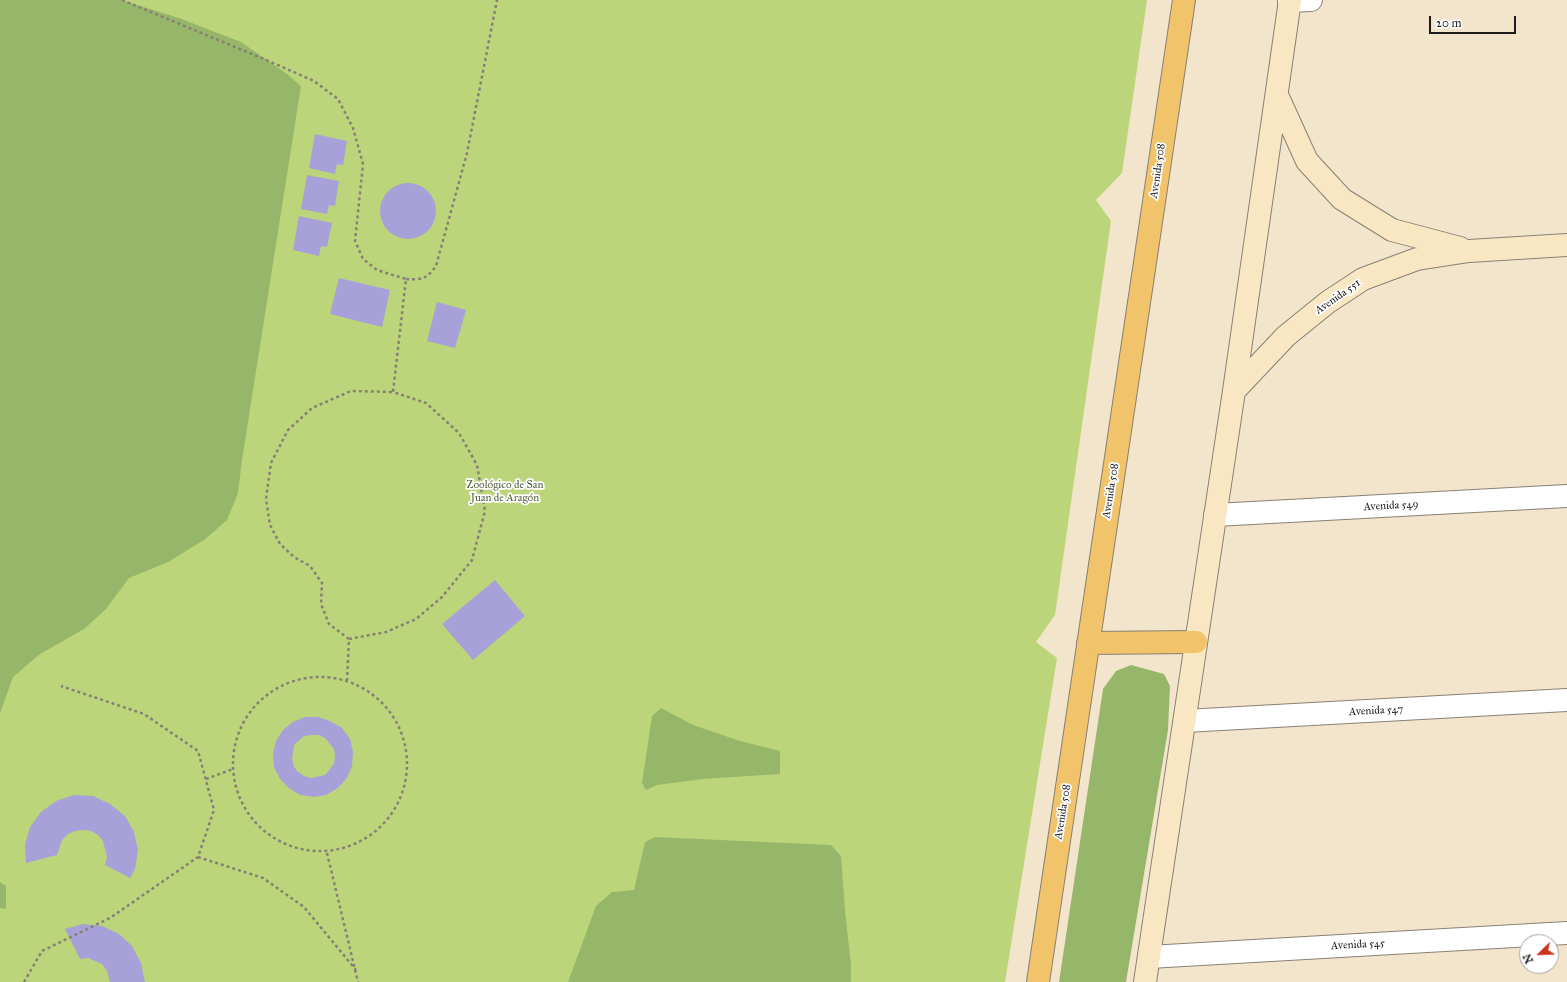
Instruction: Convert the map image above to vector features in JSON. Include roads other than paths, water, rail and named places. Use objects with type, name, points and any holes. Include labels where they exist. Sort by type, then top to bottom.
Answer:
[{"type":"main road","name":"Avenida 508","points":[[1038,982],[1184,0]]},
{"type":"main road","points":[[1088,643],[1196,642]]},
{"type":"street","points":[[1145,982],[1234,391],[1277,95],[1289,1],[1311,0]]},
{"type":"street","name":"Avenida 551","points":[[1277,95],[1307,161],[1342,199],[1392,230],[1469,251]]},
{"type":"street","name":"Avenida 551","points":[[1234,391],[1286,336],[1328,302],[1363,279],[1417,259],[1469,251],[1567,245]]},
{"type":"street","name":"Avenida 549","points":[[1215,515],[1567,496]]},
{"type":"street","name":"Avenida 547","points":[[1185,721],[1567,700]]},
{"type":"street","name":"Avenida 545","points":[[1149,957],[1567,933]]},
{"type":"park label","name":"Zoológico de San Juan de Aragón","points":[[505,491]]}]
